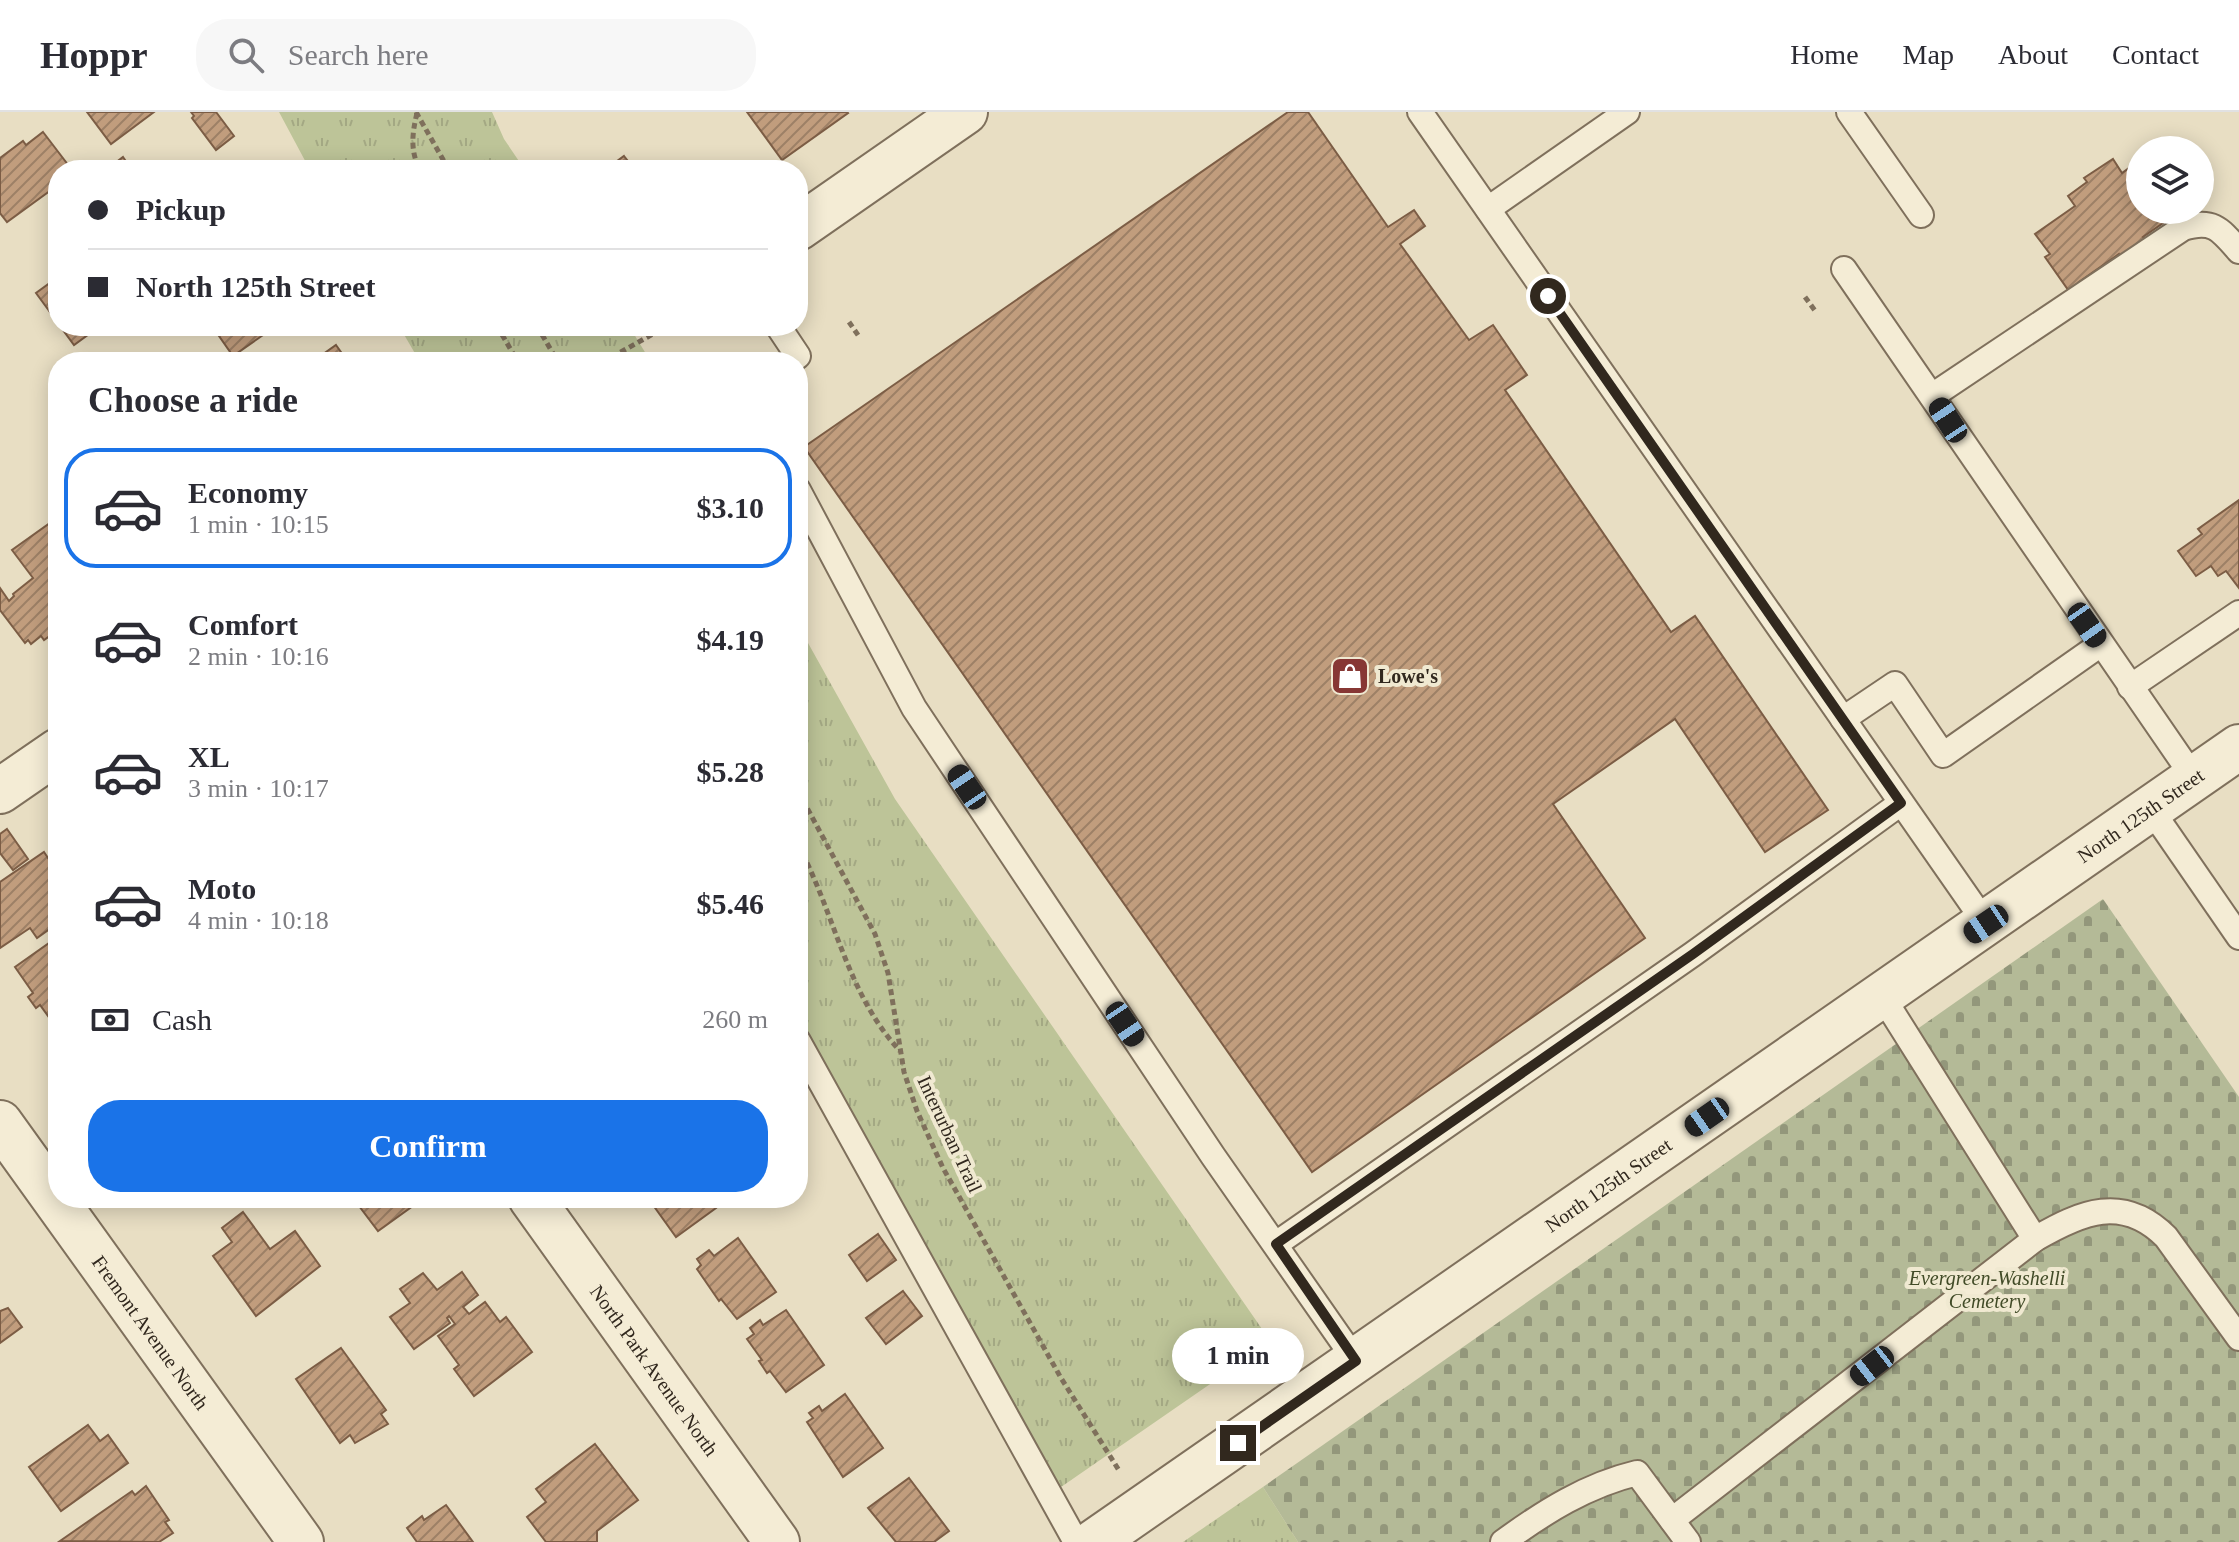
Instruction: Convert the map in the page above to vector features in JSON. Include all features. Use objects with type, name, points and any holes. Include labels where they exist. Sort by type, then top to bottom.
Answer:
[{"type":"street","points":[[808,221],[965,112]]},
{"type":"street","name":"North 125th Street","points":[[1094,1542],[2239,747]]},
{"type":"street","points":[[0,791],[48,758]]},
{"type":"street","name":"Fremont Avenue North","points":[[0,1123],[48,1190]]},
{"type":"street","name":"Fremont Avenue North","points":[[61,1208],[301,1542]]},
{"type":"street","name":"North Park Avenue North","points":[[538,1208],[777,1542]]},
{"type":"lane","points":[[1420,112],[1986,924]]},
{"type":"lane","points":[[1488,209],[1627,112]]},
{"type":"lane","points":[[1849,112],[1921,215]]},
{"type":"lane","points":[[1932,396],[2183,228],[2198,223],[2219,228],[2239,251]]},
{"type":"lane","points":[[1844,269],[2194,778]]},
{"type":"lane","points":[[808,509],[914,708],[1213,1156],[1356,1361]]},
{"type":"lane","points":[[2130,687],[2239,613]]},
{"type":"lane","points":[[1843,719],[1895,684],[1943,755],[2101,644]]},
{"type":"lane","points":[[1276,1244],[1680,963],[1901,803]]},
{"type":"lane","points":[[2150,808],[2239,937]]},
{"type":"lane","points":[[1882,996],[2035,1239]]},
{"type":"lane","points":[[808,1059],[1076,1542]]},
{"type":"lane","points":[[1672,1520],[2035,1239],[2057,1225],[2088,1213],[2124,1212],[2140,1216],[2153,1224],[2166,1237],[2239,1338]]},
{"type":"lane","points":[[1503,1542],[1548,1511],[1591,1488],[1637,1473],[1688,1542]]},
{"type":"path","points":[[415,160],[412,138],[416,113]]},
{"type":"path","points":[[416,113],[443,160]]},
{"type":"path","points":[[1805,297],[1816,312]]},
{"type":"path","points":[[849,322],[860,338]]},
{"type":"path","points":[[621,352],[649,336]]},
{"type":"path","name":"Interurban Trail","points":[[808,810],[875,934],[888,973],[904,1072],[917,1111],[943,1168],[1061,1378],[1120,1472]]},
{"type":"path","points":[[808,864],[855,985],[883,1032],[901,1052]]},
{"type":"green space","points":[[279,112],[492,112],[504,139],[518,160],[305,160]]},
{"type":"green space","points":[[405,336],[635,336],[645,352],[414,352]]},
{"type":"green space","points":[[808,643],[895,799],[1271,1342],[1048,1496],[808,1062]]},
{"type":"green space","name":"Evergreen-Washelli Cemetery","points":[[2103,899],[2239,1097],[2239,1542],[1298,1542],[1263,1487]]},
{"type":"green space","points":[[1263,1487],[1298,1542],[1183,1542]]},
{"type":"building","points":[[87,112],[154,112],[111,144]]},
{"type":"building","points":[[191,112],[216,112],[234,136],[216,150],[192,118]]},
{"type":"building","points":[[747,112],[847,112],[848,113],[782,160]]},
{"type":"building","name":"Lowe's","points":[[1288,112],[1308,112],[1388,227],[1414,210],[1425,226],[1400,244],[1469,340],[1493,325],[1527,375],[1505,390],[1671,632],[1695,616],[1828,810],[1765,852],[1675,719],[1553,804],[1645,938],[1312,1172],[808,453],[808,444]]},
{"type":"building","points":[[43,132],[64,160],[48,160],[48,192],[7,222],[0,213],[0,158],[23,141],[26,145]]},
{"type":"building","points":[[2113,159],[2122,173],[2126,170],[2126,224],[2162,224],[2143,237],[2148,243],[2123,260],[2119,254],[2079,282],[2082,286],[2071,294],[2045,257],[2050,254],[2035,234],[2075,206],[2068,196],[2087,182],[2084,178]]},
{"type":"building","points":[[48,284],[48,309],[36,293]]},
{"type":"building","points":[[67,336],[86,336],[74,345]]},
{"type":"building","points":[[219,336],[262,336],[239,352],[230,352]]},
{"type":"building","points":[[336,345],[341,352],[326,352]]},
{"type":"building","points":[[2239,500],[2239,588],[2226,571],[2218,576],[2211,566],[2196,576],[2178,551],[2202,534],[2198,529]]},
{"type":"building","points":[[48,524],[48,637],[44,640],[41,636],[31,644],[28,640],[25,643],[0,610],[0,588],[9,601],[33,578],[12,550]]},
{"type":"building","points":[[7,829],[28,859],[13,870],[0,853],[0,834]]},
{"type":"building","points":[[44,852],[48,858],[48,930],[37,938],[30,928],[0,948],[0,882]]},
{"type":"building","points":[[48,944],[48,1016],[40,1005],[36,1008],[28,997],[33,993],[15,967]]},
{"type":"building","points":[[361,1208],[410,1208],[378,1231]]},
{"type":"building","points":[[655,1208],[716,1208],[676,1237]]},
{"type":"building","points":[[243,1212],[270,1249],[295,1231],[320,1266],[256,1316],[213,1256],[232,1242],[222,1228]]},
{"type":"building","points":[[878,1234],[896,1260],[867,1281],[849,1255]]},
{"type":"building","points":[[738,1238],[776,1292],[737,1319],[721,1299],[719,1301],[697,1269],[701,1265],[697,1259],[709,1250],[714,1256]]},
{"type":"building","points":[[462,1272],[478,1295],[463,1307],[469,1314],[485,1302],[500,1322],[506,1317],[532,1352],[474,1396],[454,1369],[459,1365],[438,1336],[455,1324],[449,1316],[450,1323],[414,1349],[390,1317],[410,1303],[400,1289],[423,1273],[437,1290]]},
{"type":"building","points":[[903,1291],[922,1316],[886,1344],[866,1318]]},
{"type":"building","points":[[8,1308],[22,1327],[0,1343],[0,1311]]},
{"type":"building","points":[[786,1310],[824,1365],[786,1392],[770,1371],[767,1373],[747,1339],[754,1334],[750,1328],[760,1320],[763,1325]]},
{"type":"building","points":[[341,1348],[386,1410],[381,1414],[388,1424],[355,1443],[350,1435],[340,1443],[296,1379]]},
{"type":"building","points":[[845,1394],[883,1448],[843,1477],[807,1422],[813,1418],[809,1413],[819,1406],[822,1411]]},
{"type":"building","points":[[88,1425],[100,1441],[108,1435],[128,1463],[61,1511],[29,1467]]},
{"type":"building","points":[[595,1444],[638,1500],[597,1531],[597,1542],[546,1542],[527,1517],[546,1502],[536,1489]]},
{"type":"building","points":[[909,1478],[949,1531],[934,1542],[896,1542],[868,1508]]},
{"type":"building","points":[[146,1486],[169,1520],[165,1522],[173,1533],[159,1542],[60,1541],[132,1491],[135,1495]]},
{"type":"building","points":[[446,1505],[473,1542],[417,1542],[407,1528],[422,1516],[424,1520]]},
{"type":"place","name":"Lowe's","points":[[1350,676]]},
{"type":"route","points":[[1238,1443],[1356,1361],[1276,1244],[1693,954],[1901,803],[1548,296]]}]
